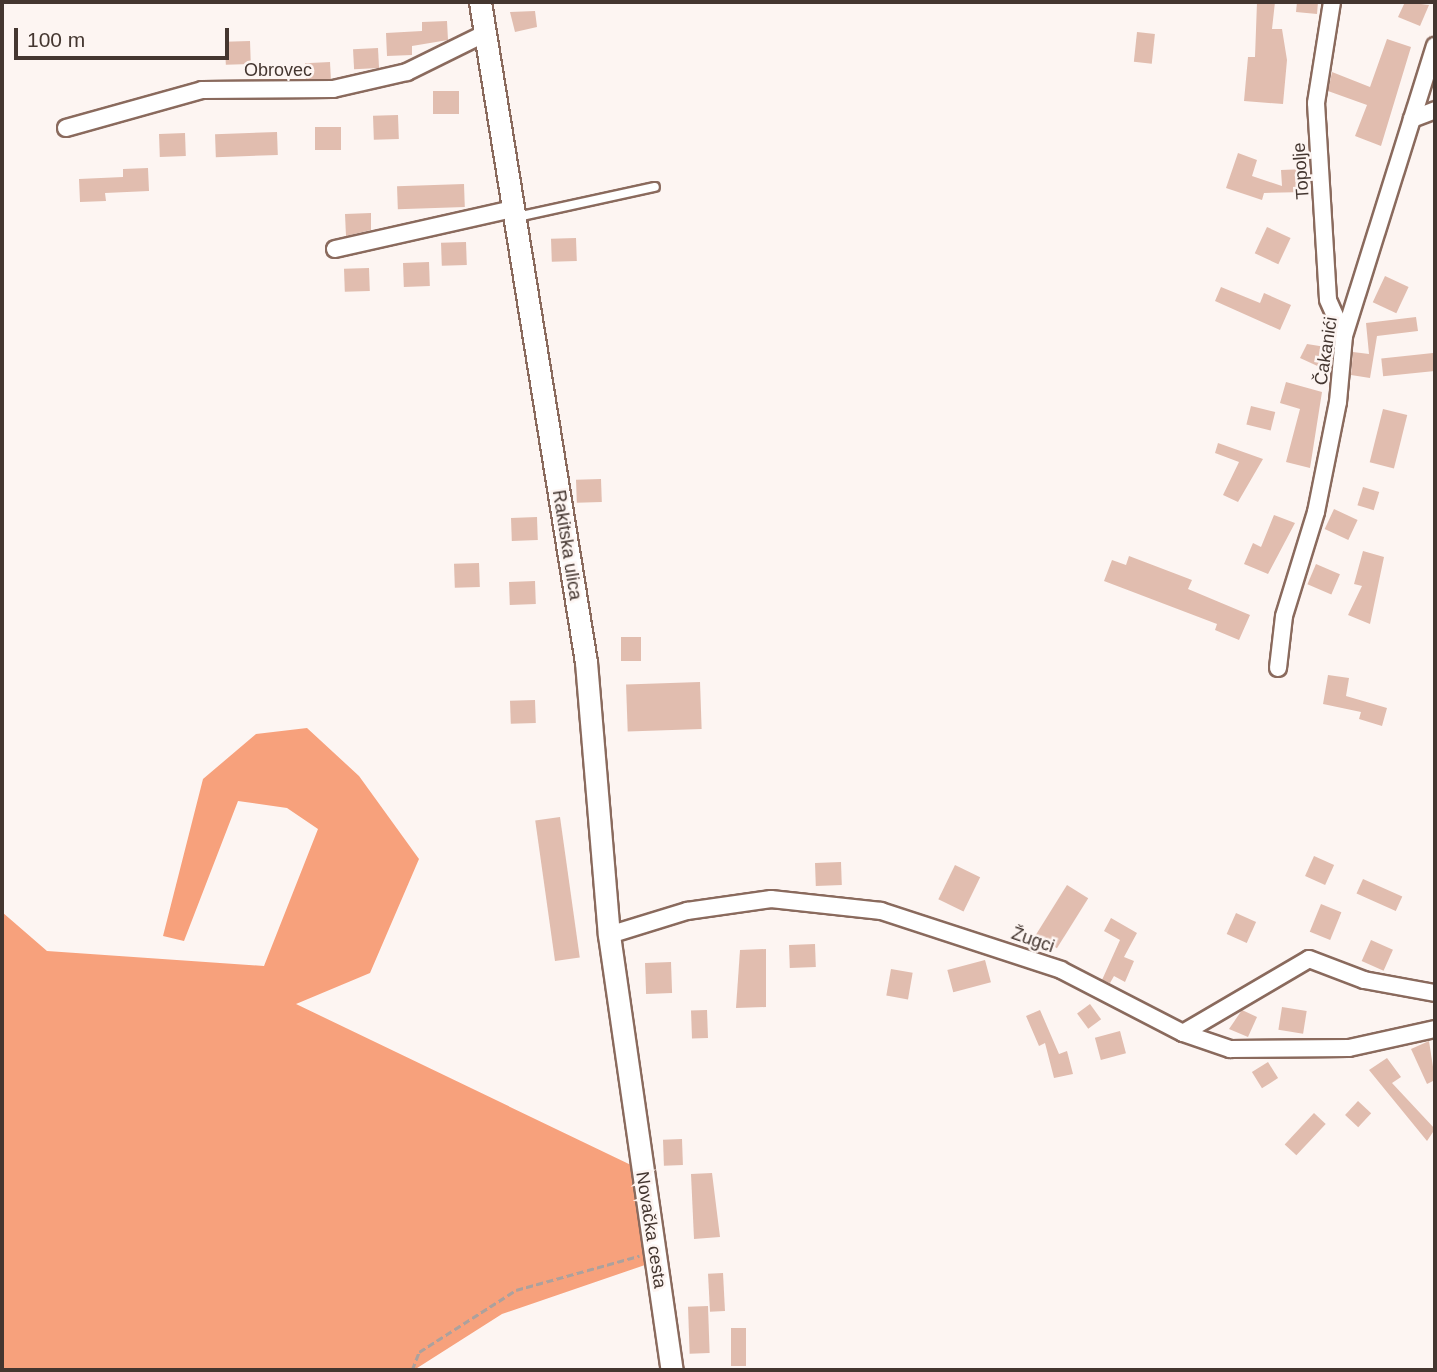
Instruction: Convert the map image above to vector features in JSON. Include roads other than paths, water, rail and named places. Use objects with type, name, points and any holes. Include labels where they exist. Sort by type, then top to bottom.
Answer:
[{"type":"street","name":"Rakitska ulica","points":[[480,2],[586,662],[609,935],[630,1091]]},
{"type":"street","name":"Topolje","points":[[1332,2],[1316,103],[1328,300],[1345,335]]},
{"type":"street","name":"Obrovec","points":[[66,128],[202,90],[332,89],[407,72],[484,34]]},
{"type":"street","name":"Čakanići","points":[[1278,668],[1284,616],[1327,457],[1345,335],[1435,46]]},
{"type":"street","points":[[1412,119],[1435,110]]},
{"type":"street","points":[[335,249],[513,213]]},
{"type":"street","name":"Žugci","points":[[609,935],[687,911],[772,899],[881,911],[1061,970],[1183,1033],[1230,1049],[1337,1049],[1435,1029]]},
{"type":"street","points":[[1183,1033],[1309,959],[1364,980],[1435,993]]},
{"type":"street","name":"Novačka cesta","points":[[630,1091],[672,1370]]},
{"type":"lane","points":[[513,213],[656,187]]}]
